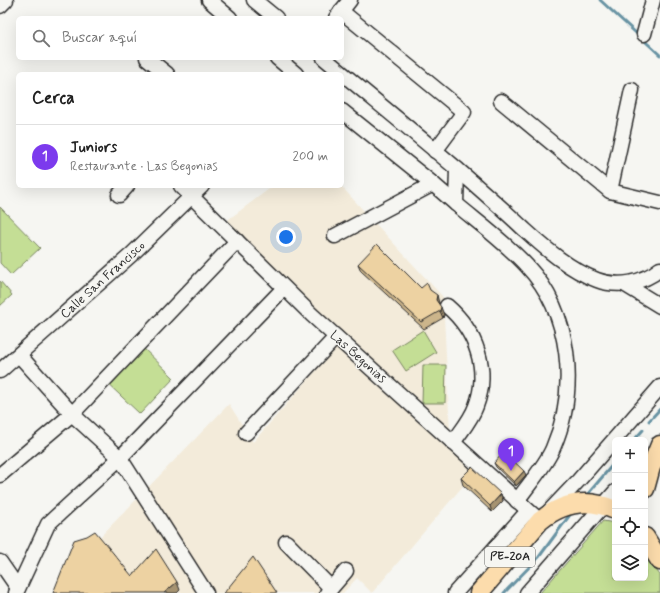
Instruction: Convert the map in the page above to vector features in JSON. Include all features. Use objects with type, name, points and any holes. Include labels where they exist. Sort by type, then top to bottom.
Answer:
[{"type":"main road","points":[[648,478],[660,444]]},
{"type":"main road","name":"PE-20A","points":[[479,593],[495,574],[534,516],[550,512],[562,506],[576,503],[589,503],[609,508]]},
{"type":"main road","points":[[648,534],[652,548]]},
{"type":"street","points":[[0,6],[6,0]]},
{"type":"street","points":[[209,0],[228,16]]},
{"type":"street","points":[[254,0],[274,16]]},
{"type":"street","points":[[338,15],[350,0]]},
{"type":"street","points":[[644,34],[653,0]]},
{"type":"street","points":[[344,20],[464,112],[435,151]]},
{"type":"street","points":[[150,60],[164,72]]},
{"type":"street","points":[[279,60],[294,72]]},
{"type":"street","points":[[326,60],[341,72]]},
{"type":"street","points":[[344,75],[457,169],[550,252],[575,269],[597,280],[624,284],[638,281],[654,274],[660,269]]},
{"type":"street","points":[[610,191],[632,90]]},
{"type":"street","points":[[501,101],[610,191],[660,203]]},
{"type":"street","points":[[344,114],[432,184],[528,266],[556,311],[567,347],[567,392],[564,418],[553,450],[517,501]]},
{"type":"street","points":[[456,204],[457,169]]},
{"type":"street","points":[[335,236],[432,184]]},
{"type":"street","name":"Las Begonias","points":[[183,188],[336,338],[534,516]]},
{"type":"street","name":"Calle San Francisco","points":[[0,371],[132,255],[200,188]]},
{"type":"street","points":[[0,475],[72,414],[237,241]]},
{"type":"street","points":[[624,284],[660,306]]},
{"type":"street","points":[[17,590],[48,524],[120,458],[284,288]]},
{"type":"street","points":[[447,306],[458,315],[472,334],[478,350],[482,372],[481,391],[476,407],[453,443]]},
{"type":"street","points":[[246,433],[336,338]]},
{"type":"street","points":[[19,355],[72,414],[120,458],[206,593]]},
{"type":"street","points":[[455,593],[481,564],[534,516],[578,481],[660,387]]},
{"type":"street","points":[[648,457],[660,444]]},
{"type":"street","name":"PE-20A","points":[[527,593],[609,508]]},
{"type":"street","points":[[286,542],[329,591],[346,571]]},
{"type":"street","points":[[0,562],[17,590]]},
{"type":"street","points":[[481,564],[495,574]]},
{"type":"shaded area","points":[[270,188],[343,188],[443,297],[450,433],[474,473],[372,593],[357,578],[343,593],[59,593],[98,539],[229,404],[253,442],[337,347],[217,228]]},
{"type":"green space","points":[[0,207],[40,248],[11,275],[0,263]]},
{"type":"green space","points":[[0,281],[12,295],[0,306]]},
{"type":"green space","points":[[423,330],[436,352],[406,371],[392,350]]},
{"type":"green space","points":[[138,343],[174,378],[140,414],[103,379]]},
{"type":"green space","points":[[423,365],[446,365],[445,403],[422,403]]},
{"type":"green space","points":[[603,521],[612,522],[612,581],[648,581],[648,560],[660,575],[660,593],[540,593]]},
{"type":"building","points":[[377,244],[421,288],[427,283],[430,290],[437,295],[436,300],[441,307],[440,311],[421,322],[358,264]]},
{"type":"building","points":[[504,452],[524,471],[514,482],[494,463]]},
{"type":"building","points":[[472,467],[501,494],[490,506],[461,478]]},
{"type":"building","points":[[95,531],[132,576],[156,549],[177,582],[164,593],[53,593],[74,540],[87,536]]},
{"type":"building","points":[[253,557],[277,593],[224,593]]},
{"type":"waterway","points":[[600,0],[660,55]]},
{"type":"waterway","points":[[649,421],[660,409]]},
{"type":"waterway","points":[[637,437],[643,430]]},
{"type":"waterway","points":[[587,495],[612,466]]},
{"type":"waterway","points":[[504,593],[539,557],[572,512]]},
{"type":"place","name":"Juniors","points":[[511,471]]}]
